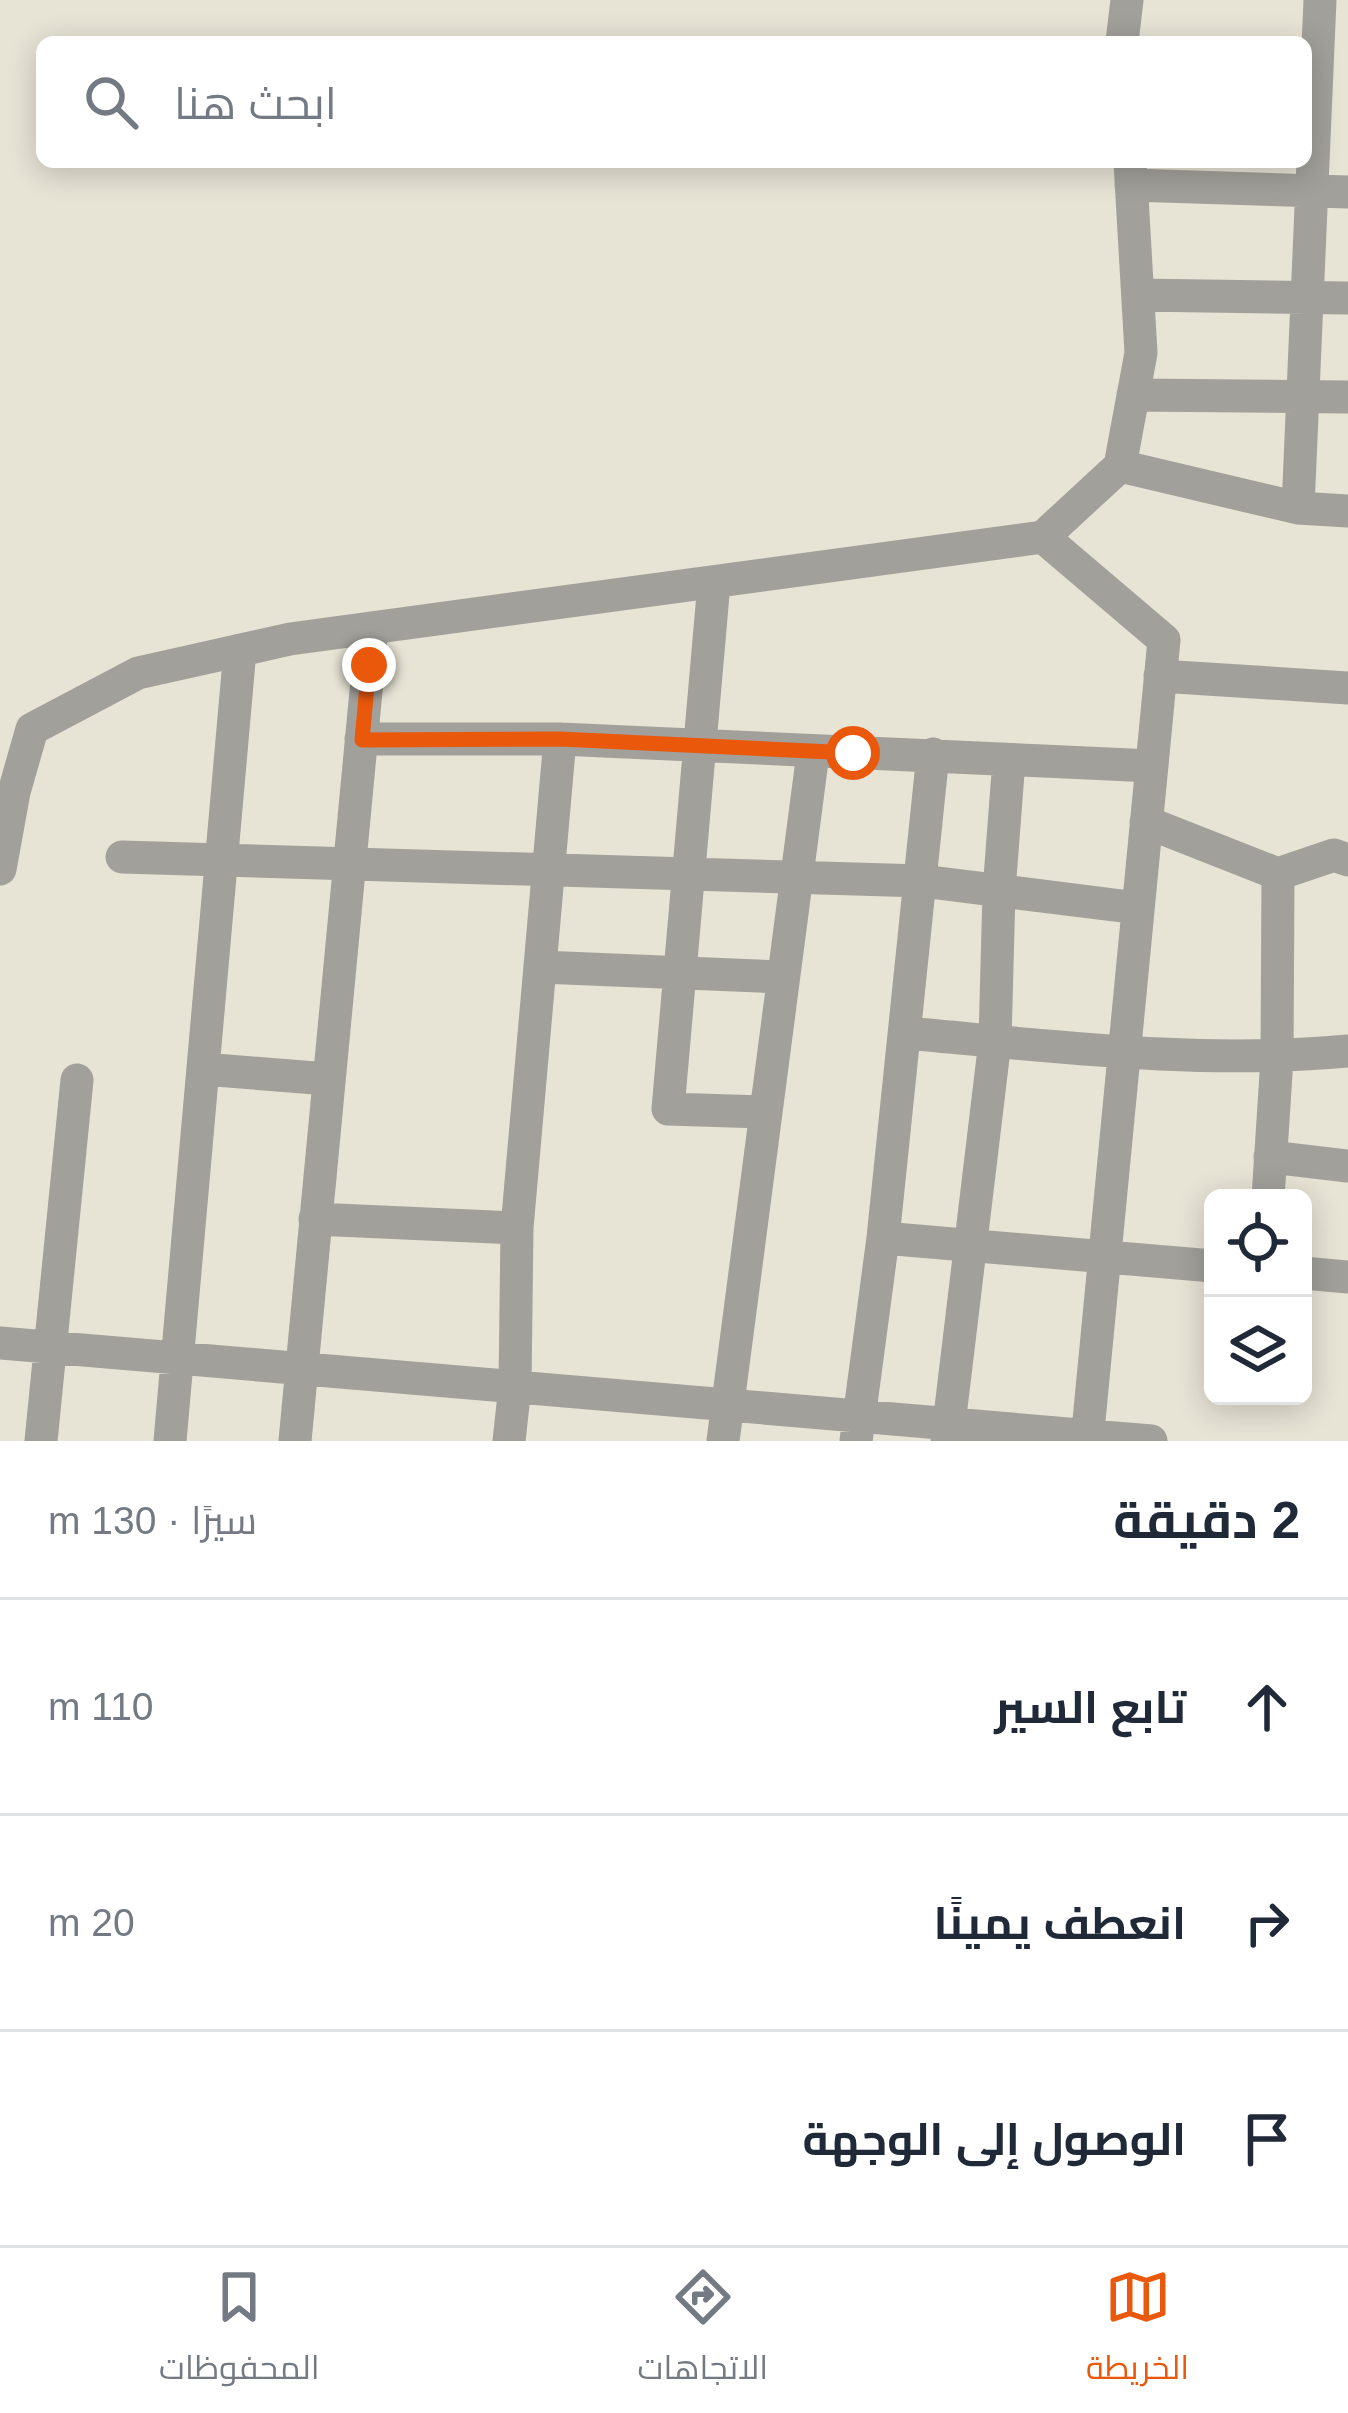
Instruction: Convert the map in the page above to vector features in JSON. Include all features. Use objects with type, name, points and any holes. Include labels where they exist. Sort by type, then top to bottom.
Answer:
[{"type":"street","points":[[1123,36],[1127,0]]},
{"type":"street","points":[[1298,508],[1312,191],[1324,63],[1320,0]]},
{"type":"street","points":[[0,869],[7,789],[32,729],[138,673],[372,628],[1043,537],[1120,466],[1141,352],[1131,174],[1348,192]]},
{"type":"street","points":[[1138,295],[1348,298]]},
{"type":"street","points":[[1133,395],[1348,397]]},
{"type":"street","points":[[1120,466],[1298,508],[1348,511]]},
{"type":"street","points":[[1043,537],[1164,640],[1087,1438]]},
{"type":"street","points":[[714,583],[668,1109],[764,1112]]},
{"type":"street","points":[[295,1441],[372,628]]},
{"type":"street","points":[[170,1441],[240,650]]},
{"type":"street","points":[[1160,676],[1348,688]]},
{"type":"street","points":[[362,740],[560,739],[1152,766]]},
{"type":"street","points":[[509,1441],[515,1386],[517,1228],[560,739]]},
{"type":"street","points":[[723,1441],[813,752]]},
{"type":"street","points":[[857,1428],[883,1238],[933,754]]},
{"type":"street","points":[[948,1432],[995,1041],[1009,760]]},
{"type":"street","points":[[1146,822],[1278,874],[1334,855],[1348,860]]},
{"type":"street","points":[[122,857],[922,881],[1138,908]]},
{"type":"street","points":[[1268,1189],[1277,1058],[1278,874]]},
{"type":"street","points":[[541,967],[782,977]]},
{"type":"street","points":[[905,1033],[1124,1052],[1277,1058],[1348,1051]]},
{"type":"street","points":[[203,1069],[328,1079]]},
{"type":"street","points":[[41,1441],[77,1080]]},
{"type":"street","points":[[1270,1157],[1348,1166]]},
{"type":"street","points":[[315,1219],[517,1228]]},
{"type":"street","points":[[883,1238],[1204,1265]]},
{"type":"street","points":[[1312,1274],[1348,1277]]},
{"type":"street","points":[[0,1342],[727,1405],[857,1428],[1150,1441]]},
{"type":"route","points":[[369,665],[362,740],[560,739],[853,753]]}]
